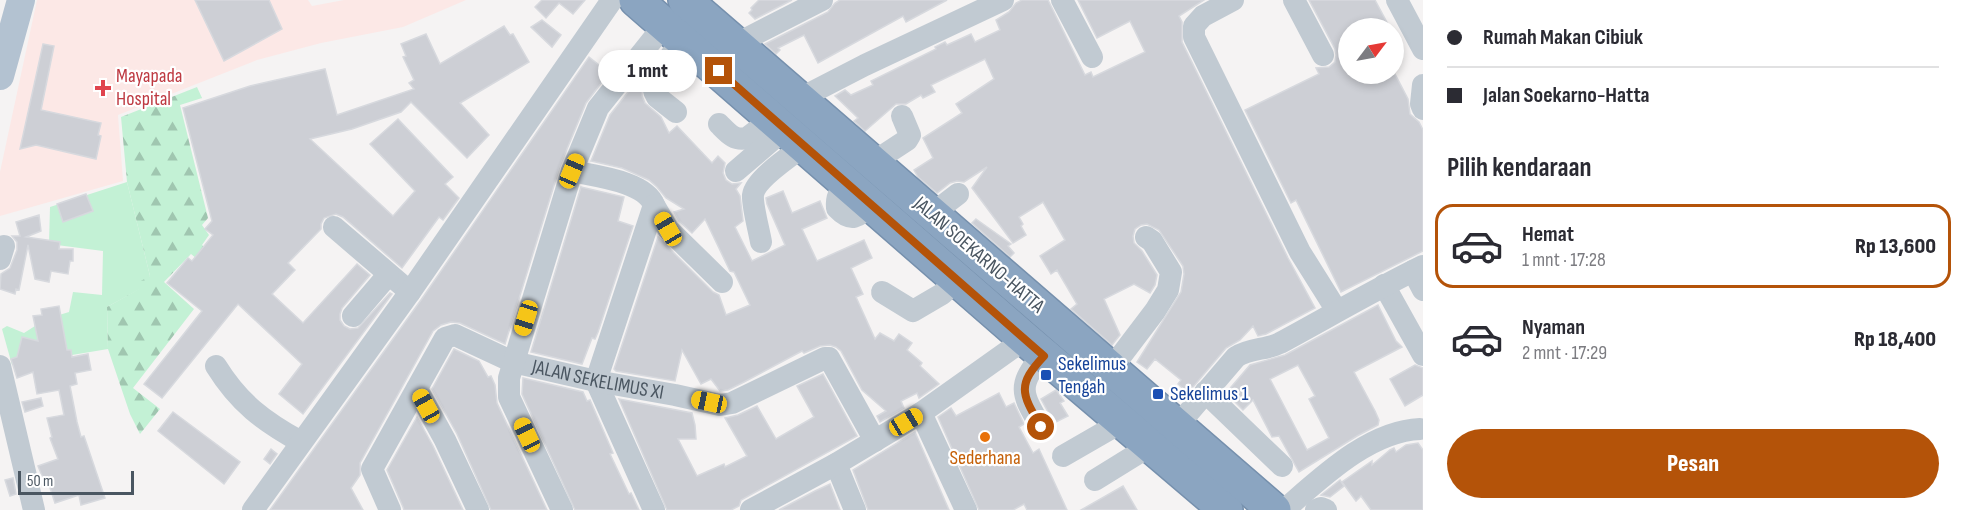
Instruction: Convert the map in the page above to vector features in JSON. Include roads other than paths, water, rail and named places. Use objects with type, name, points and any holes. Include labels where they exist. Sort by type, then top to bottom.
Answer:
[{"type":"highway","name":"JALAN SOEKARNO-HATTA","points":[[636,0],[681,13],[736,44],[1274,510]]},
{"type":"highway","name":"JALAN SOEKARNO-HATTA","points":[[681,13],[787,131],[1034,347],[1139,453],[1226,510]]},
{"type":"main road","points":[[0,76],[21,0]]},
{"type":"street","points":[[253,510],[410,292],[612,0]]},
{"type":"street","points":[[736,44],[822,0]]},
{"type":"street","points":[[793,93],[865,65],[1003,0]]},
{"type":"street","points":[[1062,0],[1092,57]]},
{"type":"street","points":[[1233,0],[1203,16],[1194,26],[1194,36],[1300,252],[1337,311]]},
{"type":"street","points":[[1294,0],[1323,55]]},
{"type":"street","points":[[1397,0],[1423,49]]},
{"type":"street","points":[[676,112],[657,97],[654,91],[655,84],[669,57],[681,13]]},
{"type":"street","points":[[562,510],[510,397],[509,378],[572,171],[598,108],[681,13]]},
{"type":"street","points":[[793,93],[887,37]]},
{"type":"street","points":[[1423,85],[1421,104],[1423,109]]},
{"type":"street","points":[[872,163],[907,140],[910,135],[902,116]]},
{"type":"street","points":[[719,124],[732,137],[742,139],[787,131]]},
{"type":"street","points":[[736,171],[787,131]]},
{"type":"street","points":[[761,242],[753,195],[756,187],[786,159],[787,131]]},
{"type":"street","points":[[572,171],[613,179],[644,192],[668,229],[722,282]]},
{"type":"street","points":[[932,214],[958,194]]},
{"type":"street","points":[[654,205],[596,381],[654,510]]},
{"type":"street","points":[[333,227],[410,292]]},
{"type":"street","points":[[1111,369],[1168,290],[1171,272],[1152,241],[1146,237]]},
{"type":"street","points":[[353,316],[388,275]]},
{"type":"street","points":[[1177,426],[1236,357],[1246,351],[1276,345],[1384,285],[1420,276]]},
{"type":"street","points":[[882,292],[911,311],[942,294],[957,280]]},
{"type":"street","points":[[1384,285],[1423,355]]},
{"type":"street","name":"JALAN SEKELIMUS XI","points":[[417,389],[445,338],[450,335],[456,335],[513,362],[720,405],[732,403],[829,358],[875,441]]},
{"type":"street","points":[[758,509],[1034,347]]},
{"type":"street","points":[[1034,347],[1024,386],[1027,402],[1041,427]]},
{"type":"street","points":[[0,366],[34,510]]},
{"type":"street","points":[[216,366],[230,388],[245,404],[269,424],[301,442]]},
{"type":"street","points":[[390,510],[372,469],[417,389]]},
{"type":"street","points":[[417,389],[445,440],[478,510]]},
{"type":"street","points":[[1205,392],[1282,466]]},
{"type":"street","points":[[921,413],[966,510]]},
{"type":"street","points":[[1064,456],[1114,427]]},
{"type":"street","points":[[1284,510],[1340,462],[1398,432],[1420,429]]},
{"type":"street","points":[[1095,480],[1139,453]]},
{"type":"street","points":[[836,464],[855,510]]},
{"type":"street","points":[[1316,510],[1321,508],[1326,510]]},
{"type":"place","name":"Mayapada Hospital","points":[[103,88]]},
{"type":"place","name":"Sekelimus Tengah","points":[[1046,375]]},
{"type":"place","name":"Sekelimus 1","points":[[1158,394]]},
{"type":"place","name":"Sederhana","points":[[985,437]]}]
